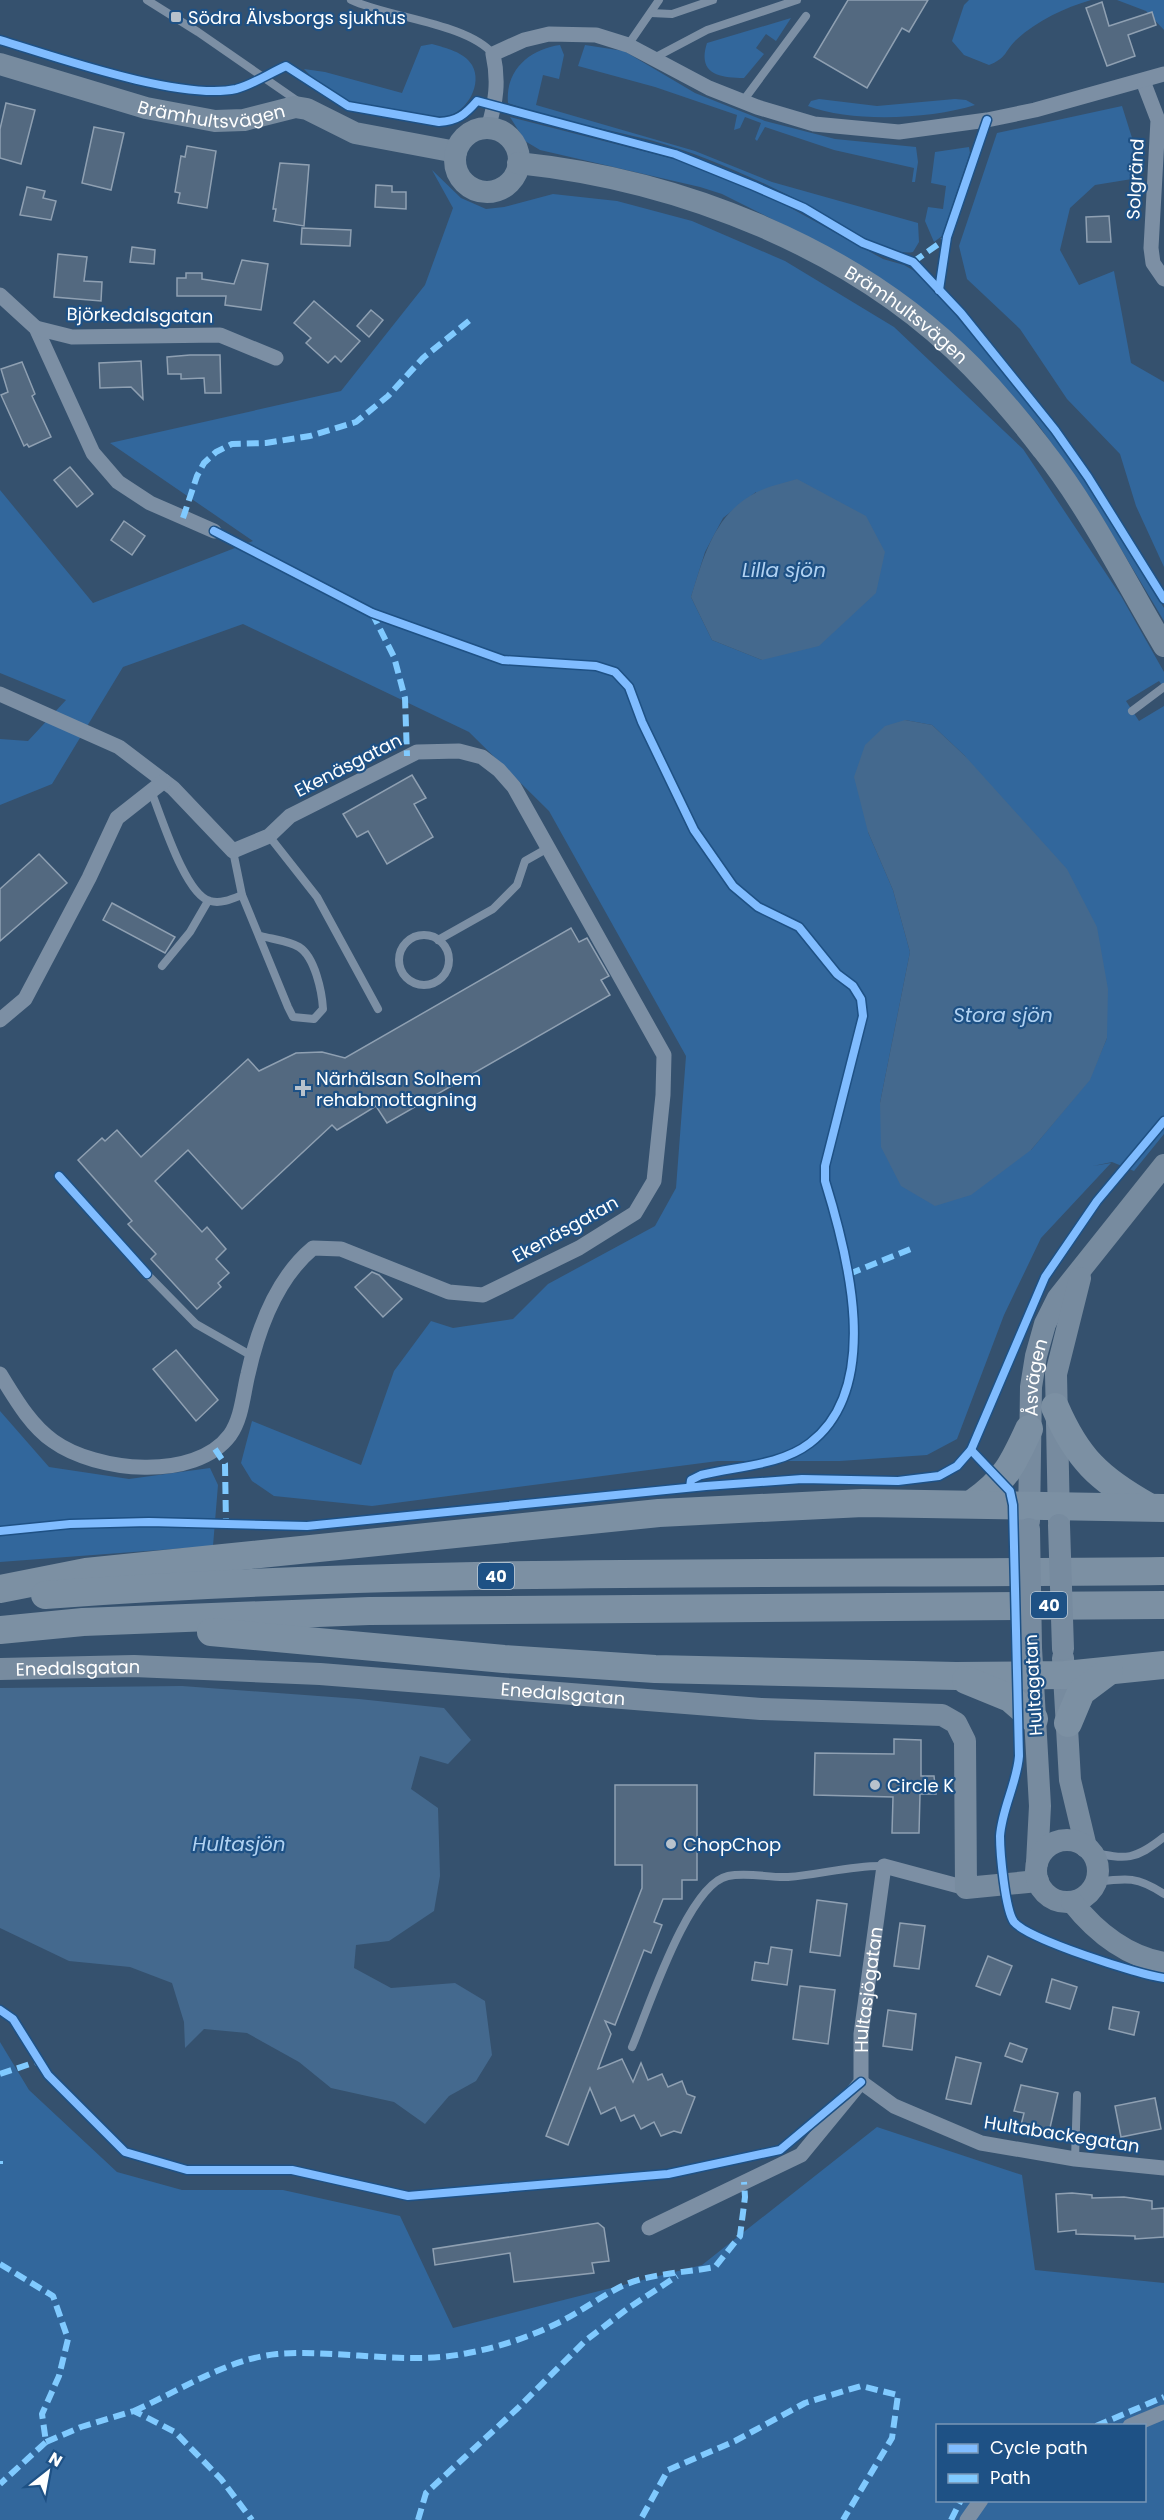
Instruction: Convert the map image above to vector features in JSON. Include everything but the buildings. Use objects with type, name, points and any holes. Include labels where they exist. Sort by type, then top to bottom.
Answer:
[{"type":"highway","points":[[1055,1407],[1079,1454],[1094,1471],[1108,1483],[1156,1507]]},
{"type":"highway","points":[[973,1503],[1002,1481],[1029,1429]]},
{"type":"highway","points":[[0,1589],[86,1572],[659,1513],[863,1503],[973,1503],[1029,1517],[1156,1507]]},
{"type":"highway","name":"40","points":[[0,1598],[241,1582],[420,1577],[1164,1571]]},
{"type":"highway","name":"40","points":[[0,1630],[83,1622],[369,1611],[1164,1605]]},
{"type":"highway","points":[[83,1622],[528,1661],[655,1669],[956,1676],[1031,1662],[1064,1662],[1110,1670],[1164,1665]]},
{"type":"highway","points":[[1068,1723],[1080,1692],[1110,1670]]},
{"type":"highway","points":[[956,1676],[986,1686],[1010,1698],[1034,1719]]},
{"type":"street","points":[[488,128],[495,105],[498,75],[493,54],[524,40],[549,34],[596,35],[628,45],[710,88],[814,124],[899,132],[987,120],[1164,74]]},
{"type":"street","name":"Brämhultsvägen","points":[[0,64],[146,108],[215,121],[244,120],[295,107],[307,109],[355,133],[456,152]]},
{"type":"street","name":"Solgränd","points":[[1143,81],[1158,120],[1151,248],[1153,263],[1164,279]]},
{"type":"street","points":[[488,128],[502,132],[513,142],[518,163],[507,184],[485,192],[470,187],[459,175],[456,152],[468,134],[488,128]]},
{"type":"street","name":"Brämhultsvägen","points":[[518,163],[544,166],[669,192],[731,212],[804,248],[880,292],[930,330],[971,366],[1045,451],[1078,501],[1164,646]]},
{"type":"street","points":[[0,295],[36,328],[93,453],[118,482],[150,503],[214,531]]},
{"type":"street","name":"Björkedalsgatan","points":[[36,328],[72,337],[220,335],[276,358]]},
{"type":"street","points":[[0,694],[119,747],[164,781],[233,851]]},
{"type":"street","name":"Ekenäsgatan","points":[[233,851],[269,836],[290,816],[406,756],[417,752],[439,750],[459,751],[482,757],[499,770],[514,787],[664,1055],[663,1095],[654,1180],[634,1213],[579,1248],[483,1294],[449,1292],[341,1249],[314,1248],[300,1259],[265,1314],[252,1356]]},
{"type":"street","points":[[0,1020],[25,999],[117,818],[164,781]]},
{"type":"street","name":"Åsvägen","points":[[1029,1517],[1029,1429],[1036,1356],[1045,1324],[1058,1298],[1164,1165]]},
{"type":"street","name":"Åsvägen","points":[[1059,1516],[1056,1374],[1062,1339],[1085,1263]]},
{"type":"street","points":[[0,1374],[21,1408],[54,1441],[111,1466],[146,1469],[199,1458],[218,1448],[237,1421],[252,1356]]},
{"type":"street","name":"Hultagatan","points":[[1059,1516],[1070,1780],[1089,1849],[1098,1866],[1096,1882]]},
{"type":"street","name":"Hultagatan","points":[[1029,1517],[1031,1662],[1040,1806],[1037,1872]]},
{"type":"street","name":"Enedalsgatan","points":[[0,1669],[134,1666],[320,1674],[761,1709],[942,1715],[956,1723],[965,1741],[966,1888]]},
{"type":"street","points":[[1037,1872],[1048,1847],[1057,1842],[1067,1840],[1089,1849]]},
{"type":"street","points":[[884,1866],[966,1888],[1037,1872]]},
{"type":"street","name":"Hultasjögatan","points":[[861,2082],[861,2034],[884,1866]]},
{"type":"street","points":[[1037,1872],[1052,1898],[1072,1902],[1082,1898],[1096,1882]]},
{"type":"street","points":[[1072,1902],[1101,1934],[1131,1952],[1164,1963]]},
{"type":"street","points":[[649,2228],[801,2155],[861,2082]]},
{"type":"street","name":"Hultabackegatan","points":[[861,2082],[894,2106],[981,2143],[1075,2159],[1164,2168]]},
{"type":"street","points":[[1135,2424],[1164,2412]]},
{"type":"street","points":[[967,2520],[980,2502]]},
{"type":"lane","points":[[147,0],[288,93],[307,109]]},
{"type":"lane","points":[[351,0],[462,35],[484,44],[493,54]]},
{"type":"lane","points":[[628,45],[659,0]]},
{"type":"lane","points":[[651,13],[672,14],[713,0]]},
{"type":"lane","points":[[654,58],[707,30],[797,0]]},
{"type":"lane","points":[[743,101],[806,16]]},
{"type":"lane","points":[[1132,711],[1164,687]]},
{"type":"lane","points":[[151,791],[185,874],[198,894],[208,901],[219,902],[242,895]]},
{"type":"lane","points":[[269,836],[317,897],[378,1009]]},
{"type":"lane","points":[[438,940],[448,952],[448,968],[444,976],[438,981],[423,986],[408,980],[399,966],[401,949],[406,942],[422,935],[438,940],[493,909],[517,885],[525,861],[548,848]]},
{"type":"lane","points":[[233,851],[242,895],[294,1017],[314,1019],[323,1009],[322,996],[309,959],[299,947],[261,936]]},
{"type":"lane","points":[[162,966],[190,932],[208,901]]},
{"type":"lane","points":[[147,1274],[196,1324],[252,1356]]},
{"type":"lane","points":[[1089,1849],[1126,1858],[1141,1853],[1164,1837]]},
{"type":"lane","points":[[632,2048],[692,1908],[713,1883],[728,1876],[789,1877],[838,1868],[884,1866]]},
{"type":"lane","points":[[1096,1882],[1128,1878],[1145,1882],[1164,1894]]},
{"type":"lane","points":[[1075,2159],[1077,2096]]},
{"type":"shaded area","points":[[969,0],[1091,0],[1061,11],[1033,26],[1016,40],[1002,57],[989,65],[964,55],[952,41],[964,5]]},
{"type":"shaded area","points":[[1117,0],[1164,0],[1164,30],[1146,11]]},
{"type":"shaded area","points":[[791,18],[776,41],[766,34],[756,48],[764,54],[744,78],[726,77],[708,68],[705,62],[707,43]]},
{"type":"shaded area","points":[[432,44],[464,57],[475,72],[474,88],[467,103],[447,116],[409,114],[348,102],[330,92],[304,69],[325,72],[402,93],[421,46]]},
{"type":"shaded area","points":[[560,45],[564,55],[559,79],[543,75],[536,105],[695,151],[772,182],[918,223],[919,242],[913,252],[900,252],[885,248],[852,232],[790,196],[704,158],[668,145],[560,119],[508,103],[511,81],[515,71],[522,63],[539,51]]},
{"type":"shaded area","points":[[585,45],[624,51],[695,93],[765,121],[835,139],[916,147],[918,162],[915,182],[912,182],[914,168],[834,150],[765,127],[757,141],[755,139],[761,123],[745,117],[740,128],[734,130],[737,115],[655,87],[578,66]]},
{"type":"shaded area","points":[[819,99],[877,106],[955,99],[966,100],[975,105],[914,116],[869,117],[846,115],[808,106],[811,101]]},
{"type":"shaded area","points":[[1122,106],[1133,141],[1132,179],[1095,185],[1070,208],[1060,250],[1079,285],[1114,271],[1131,363],[1164,382],[1164,567],[1136,506],[1120,454],[1067,399],[1020,329],[967,279],[959,246],[997,133]]},
{"type":"shaded area","points":[[510,117],[678,160],[734,181],[789,207],[883,259],[904,265],[923,276],[1014,385],[1070,457],[1164,608],[1164,621],[1091,499],[1039,426],[1005,388],[804,235],[722,194],[540,150],[525,141]]},
{"type":"shaded area","points":[[969,147],[970,153],[942,236],[934,242],[925,221],[928,207],[943,209],[946,186],[931,183],[935,152]]},
{"type":"shaded area","points":[[432,170],[461,198],[486,209],[504,207],[553,194],[617,201],[692,221],[785,261],[894,327],[1023,449],[1121,596],[1164,672],[1164,688],[1159,681],[1126,701],[1139,721],[1164,706],[1164,1134],[1134,1171],[1112,1162],[1093,1166],[1111,1163],[1041,1238],[1004,1315],[957,1439],[927,1455],[840,1461],[718,1461],[372,1506],[274,1496],[252,1481],[241,1463],[252,1421],[361,1465],[394,1371],[431,1321],[453,1328],[513,1319],[548,1284],[655,1226],[676,1188],[686,1056],[549,811],[469,732],[243,624],[123,667],[52,784],[0,805],[0,739],[28,741],[66,700],[0,673],[0,490],[93,603],[253,541],[110,443],[341,391],[425,285],[453,208]],"holes":[[[756,492],[762,660],[712,640],[691,597],[705,552],[723,518]],[[905,720],[932,725],[965,756],[1107,1038],[1089,1080],[1031,1150],[880,1103],[910,952],[893,890],[868,832]]]},
{"type":"shaded area","points":[[0,1411],[49,1467],[129,1479],[210,1468],[218,1485],[213,1546],[0,1562]]},
{"type":"shaded area","points":[[0,2042],[29,2090],[117,2172],[182,2190],[283,2190],[400,2216],[453,2328],[702,2265],[877,2127],[1022,2175],[1035,2270],[1164,2283],[1164,2520],[0,2520]]},
{"type":"water","name":"Lilla sjön","points":[[797,479],[866,516],[885,552],[876,593],[819,646],[762,660],[712,640],[691,597],[713,537],[731,511],[757,492]]},
{"type":"water","name":"Stora sjön","points":[[905,720],[932,725],[965,756],[1067,869],[1097,927],[1108,989],[1107,1038],[1090,1080],[1031,1150],[971,1195],[935,1206],[901,1186],[881,1147],[880,1103],[910,952],[893,890],[868,832],[854,777],[865,745],[885,726]]},
{"type":"water","name":"Hultasjön","points":[[182,1686],[359,1699],[444,1708],[471,1740],[448,1764],[420,1756],[411,1789],[438,1808],[440,1876],[434,1911],[389,1941],[356,1945],[354,1968],[391,1988],[455,1983],[485,2001],[492,2055],[476,2081],[449,2096],[425,2124],[394,2102],[331,2088],[299,2062],[247,2033],[204,2029],[185,2048],[184,2022],[172,1983],[130,1967],[69,1961],[0,1928],[0,1688]]},
{"type":"marked path","points":[[913,262],[947,238]]},
{"type":"marked path","points":[[183,518],[197,476],[204,463],[216,452],[232,444],[266,443],[310,436],[356,422],[388,396],[423,358],[470,320]]},
{"type":"marked path","points":[[372,613],[394,657],[405,698],[407,756]]},
{"type":"marked path","points":[[849,1274],[913,1248]]},
{"type":"marked path","points":[[215,1449],[225,1464],[226,1525]]},
{"type":"marked path","points":[[0,2074],[39,2061]]},
{"type":"marked path","points":[[134,2411],[222,2369],[258,2357],[301,2353],[421,2358],[445,2357],[491,2348],[558,2323],[614,2290],[633,2282],[715,2267],[740,2236],[745,2197],[744,2182]]},
{"type":"marked path","points":[[0,2264],[53,2296],[68,2339],[59,2376],[42,2414],[46,2442],[0,2484]]},
{"type":"marked path","points":[[418,2520],[426,2493],[518,2408],[585,2341],[627,2309],[677,2276]]},
{"type":"marked path","points":[[642,2517],[668,2470],[735,2441],[805,2403],[861,2386],[898,2395],[892,2438],[843,2520]]},
{"type":"marked path","points":[[1101,2424],[1164,2397]]},
{"type":"marked path","points":[[46,2442],[81,2427],[134,2411],[175,2432],[221,2479],[252,2520]]},
{"type":"marked path","points":[[951,2520],[960,2502]]},
{"type":"cycle path","points":[[0,40],[118,75],[184,89],[212,91],[236,89],[286,66],[348,106],[439,122],[460,116],[477,101],[675,154],[804,208],[863,243],[913,262],[961,313],[1055,430],[1088,477],[1164,599]]},
{"type":"cycle path","points":[[939,290],[947,237],[987,120]]},
{"type":"cycle path","points":[[214,531],[372,613],[503,660],[596,666],[615,672],[629,687],[642,722],[694,830],[733,886],[758,907],[799,927],[837,974],[853,986],[861,999],[863,1016],[825,1166],[825,1181],[843,1245],[854,1319],[853,1355],[846,1389],[833,1419],[810,1443],[798,1451],[772,1461],[701,1475],[691,1480],[690,1487]]},
{"type":"cycle path","points":[[0,1531],[70,1524],[149,1522],[307,1526],[706,1486],[802,1479],[898,1481],[939,1476],[957,1466],[971,1450],[1045,1277],[1097,1201],[1164,1121]]},
{"type":"cycle path","points":[[59,1176],[147,1274]]},
{"type":"cycle path","points":[[971,1450],[1010,1491],[1013,1505],[1019,1756],[1000,1836],[1004,1880],[1011,1916],[1014,1922],[1023,1929],[1040,1938],[1109,1963],[1164,1978]]},
{"type":"cycle path","points":[[0,2010],[13,2019],[48,2075],[125,2152],[187,2170],[292,2170],[408,2196],[668,2174],[780,2150],[861,2082]]},
{"type":"place","name":"Södra Älvsborgs sjukhus","points":[[176,17]]},
{"type":"place","name":"Närhälsan Solhem rehabmottagning","points":[[303,1088]]},
{"type":"place","name":"Circle K","points":[[875,1785]]},
{"type":"place","name":"ChopChop","points":[[671,1844]]}]
